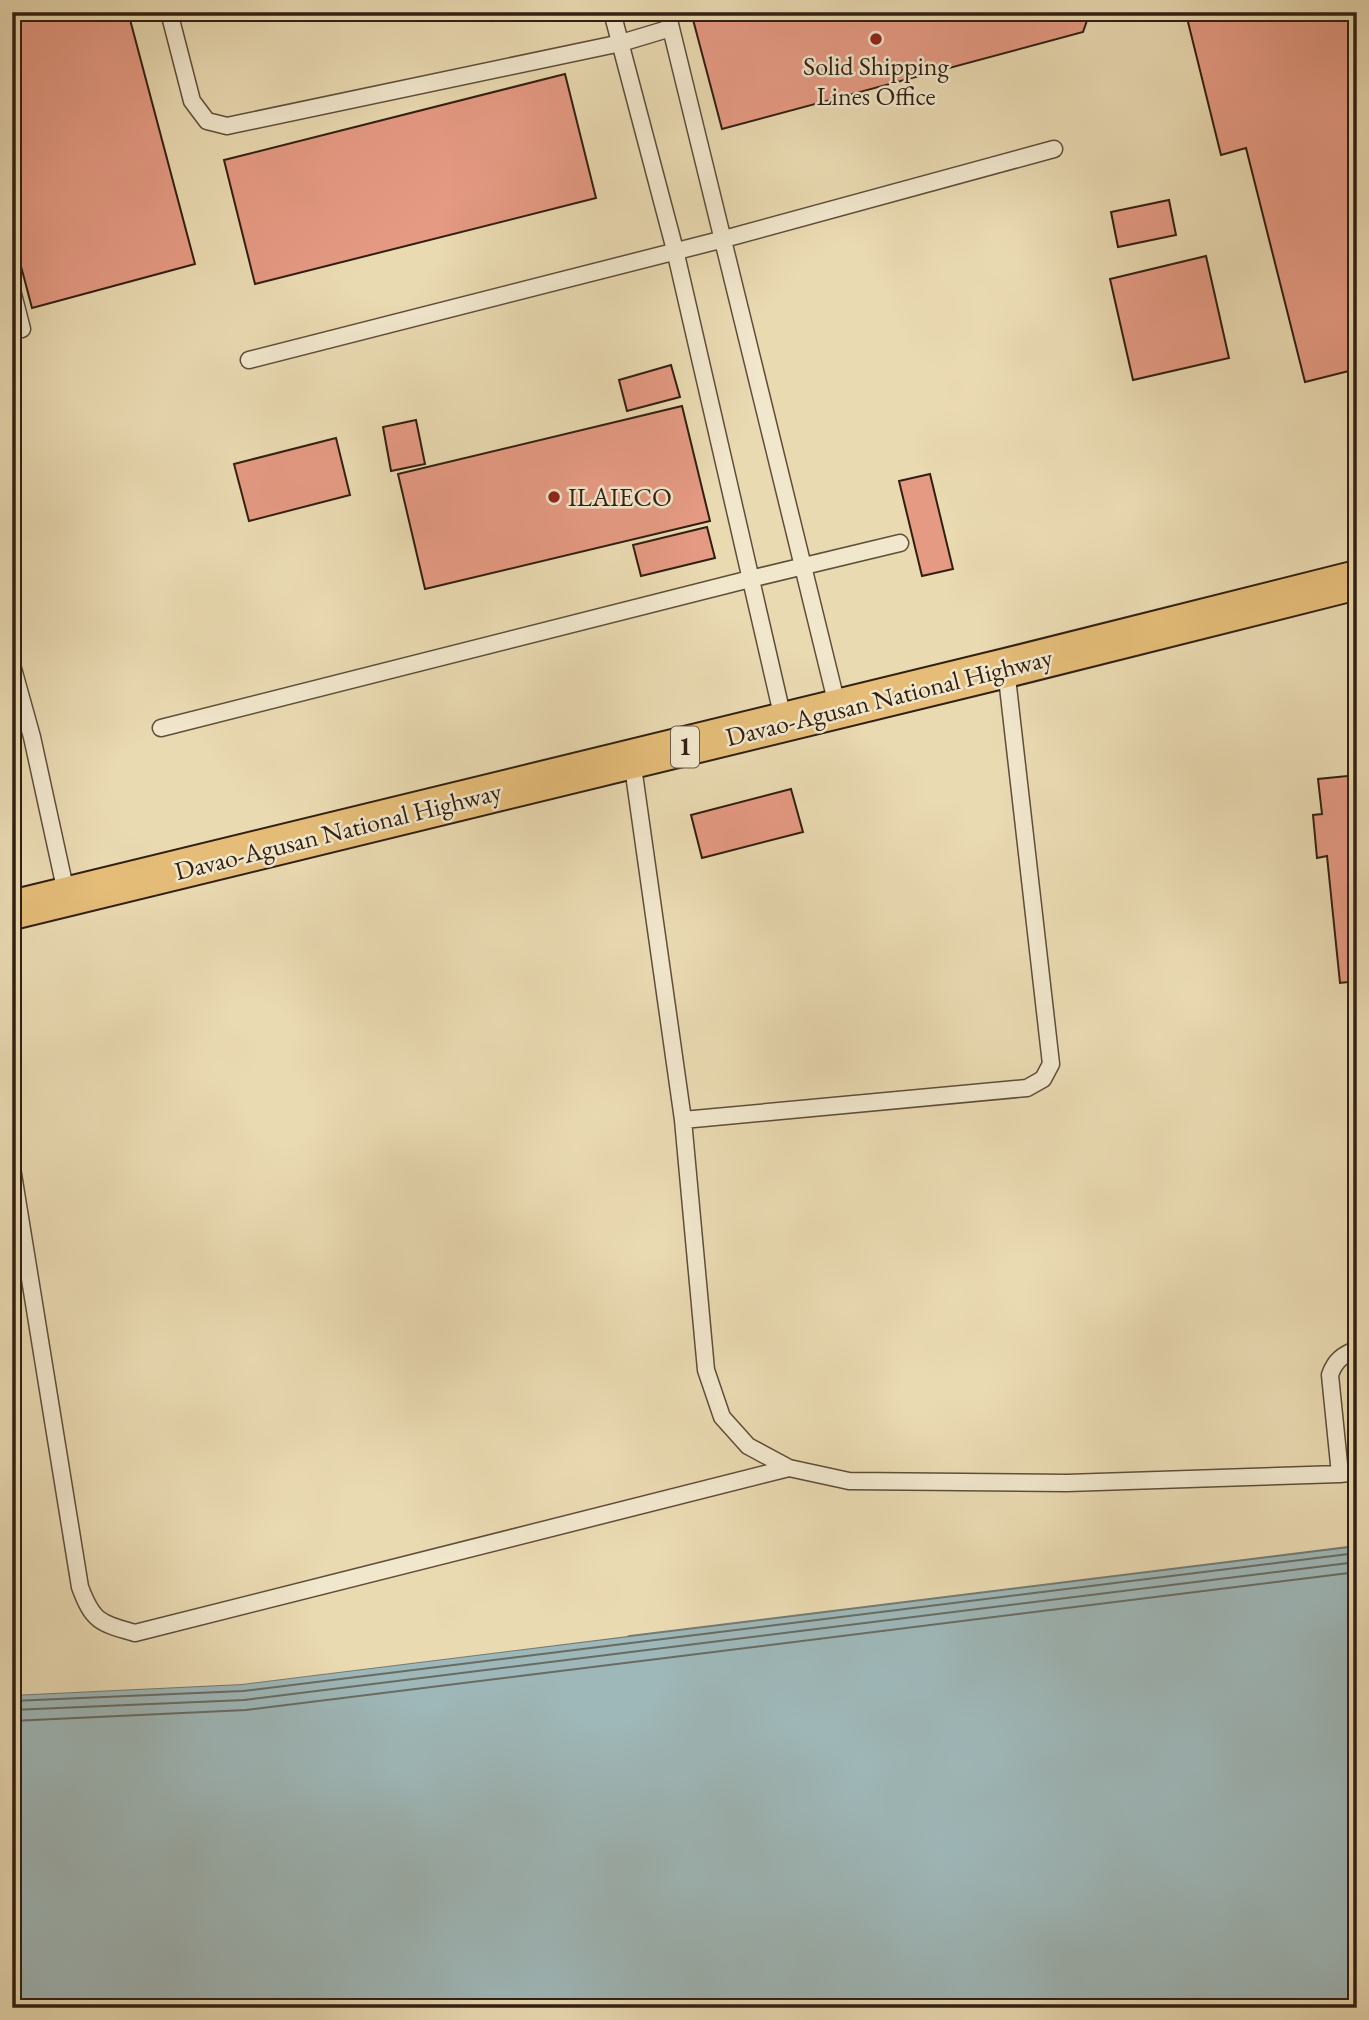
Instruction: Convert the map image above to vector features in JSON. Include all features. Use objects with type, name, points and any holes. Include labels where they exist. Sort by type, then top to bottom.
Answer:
[{"type":"highway","name":"Davao-Agusan National Highway","points":[[12,910],[784,723],[1357,580]]},
{"type":"lane","points":[[169,12],[192,101],[206,121],[227,126],[621,43],[669,20],[838,709]]},
{"type":"lane","points":[[612,12],[675,250],[784,723]]},
{"type":"lane","points":[[249,360],[724,239],[1054,149]]},
{"type":"lane","points":[[12,290],[22,329]]},
{"type":"lane","points":[[161,728],[900,543]]},
{"type":"lane","points":[[12,665],[32,737],[67,897]]},
{"type":"lane","points":[[683,1120],[1027,1088],[1043,1079],[1051,1064],[1006,668]]},
{"type":"lane","points":[[632,760],[683,1120],[706,1370],[722,1417],[748,1446],[789,1468],[849,1481],[1067,1483],[1357,1472]]},
{"type":"lane","points":[[12,1168],[80,1587],[89,1612],[107,1625],[135,1633],[789,1468]]},
{"type":"lane","points":[[1340,1474],[1329,1375],[1333,1364],[1343,1355],[1357,1349]]},
{"type":"water","points":[[1357,1546],[1357,2008],[12,2008],[12,1695],[242,1684]]},
{"type":"pier","points":[[628,1632],[628,1636],[242,1684],[12,1695],[12,1691],[242,1680]]},
{"type":"building","points":[[12,12],[128,12],[195,264],[32,308],[12,232]]},
{"type":"building","points":[[490,12],[525,12],[492,21]]},
{"type":"building","points":[[528,12],[555,12],[530,19]]},
{"type":"building","points":[[691,12],[1090,12],[1083,32],[722,129]]},
{"type":"building","points":[[1209,12],[1357,12],[1357,369],[1305,382],[1246,148],[1221,155],[1187,18]]},
{"type":"building","points":[[565,74],[596,198],[255,284],[224,160]]},
{"type":"building","points":[[1169,200],[1176,235],[1118,247],[1111,212]]},
{"type":"building","points":[[1206,256],[1229,358],[1133,380],[1110,279]]},
{"type":"building","points":[[671,365],[680,397],[627,411],[619,380]]},
{"type":"building","name":"ILAIECO","points":[[682,406],[710,521],[425,589],[398,474]]},
{"type":"building","points":[[416,420],[425,464],[391,471],[383,427]]},
{"type":"building","points":[[336,438],[350,495],[249,521],[234,464]]},
{"type":"building","points":[[930,474],[953,569],[922,576],[899,481]]},
{"type":"building","points":[[707,527],[715,558],[641,576],[633,545]]},
{"type":"building","points":[[1357,775],[1357,981],[1340,983],[1327,856],[1317,858],[1313,815],[1322,814],[1318,779]]},
{"type":"building","points":[[791,789],[803,832],[702,858],[691,815]]},
{"type":"place","name":"Solid Shipping Lines Office","points":[[876,39]]},
{"type":"place","name":"ILAIECO","points":[[554,497]]}]
